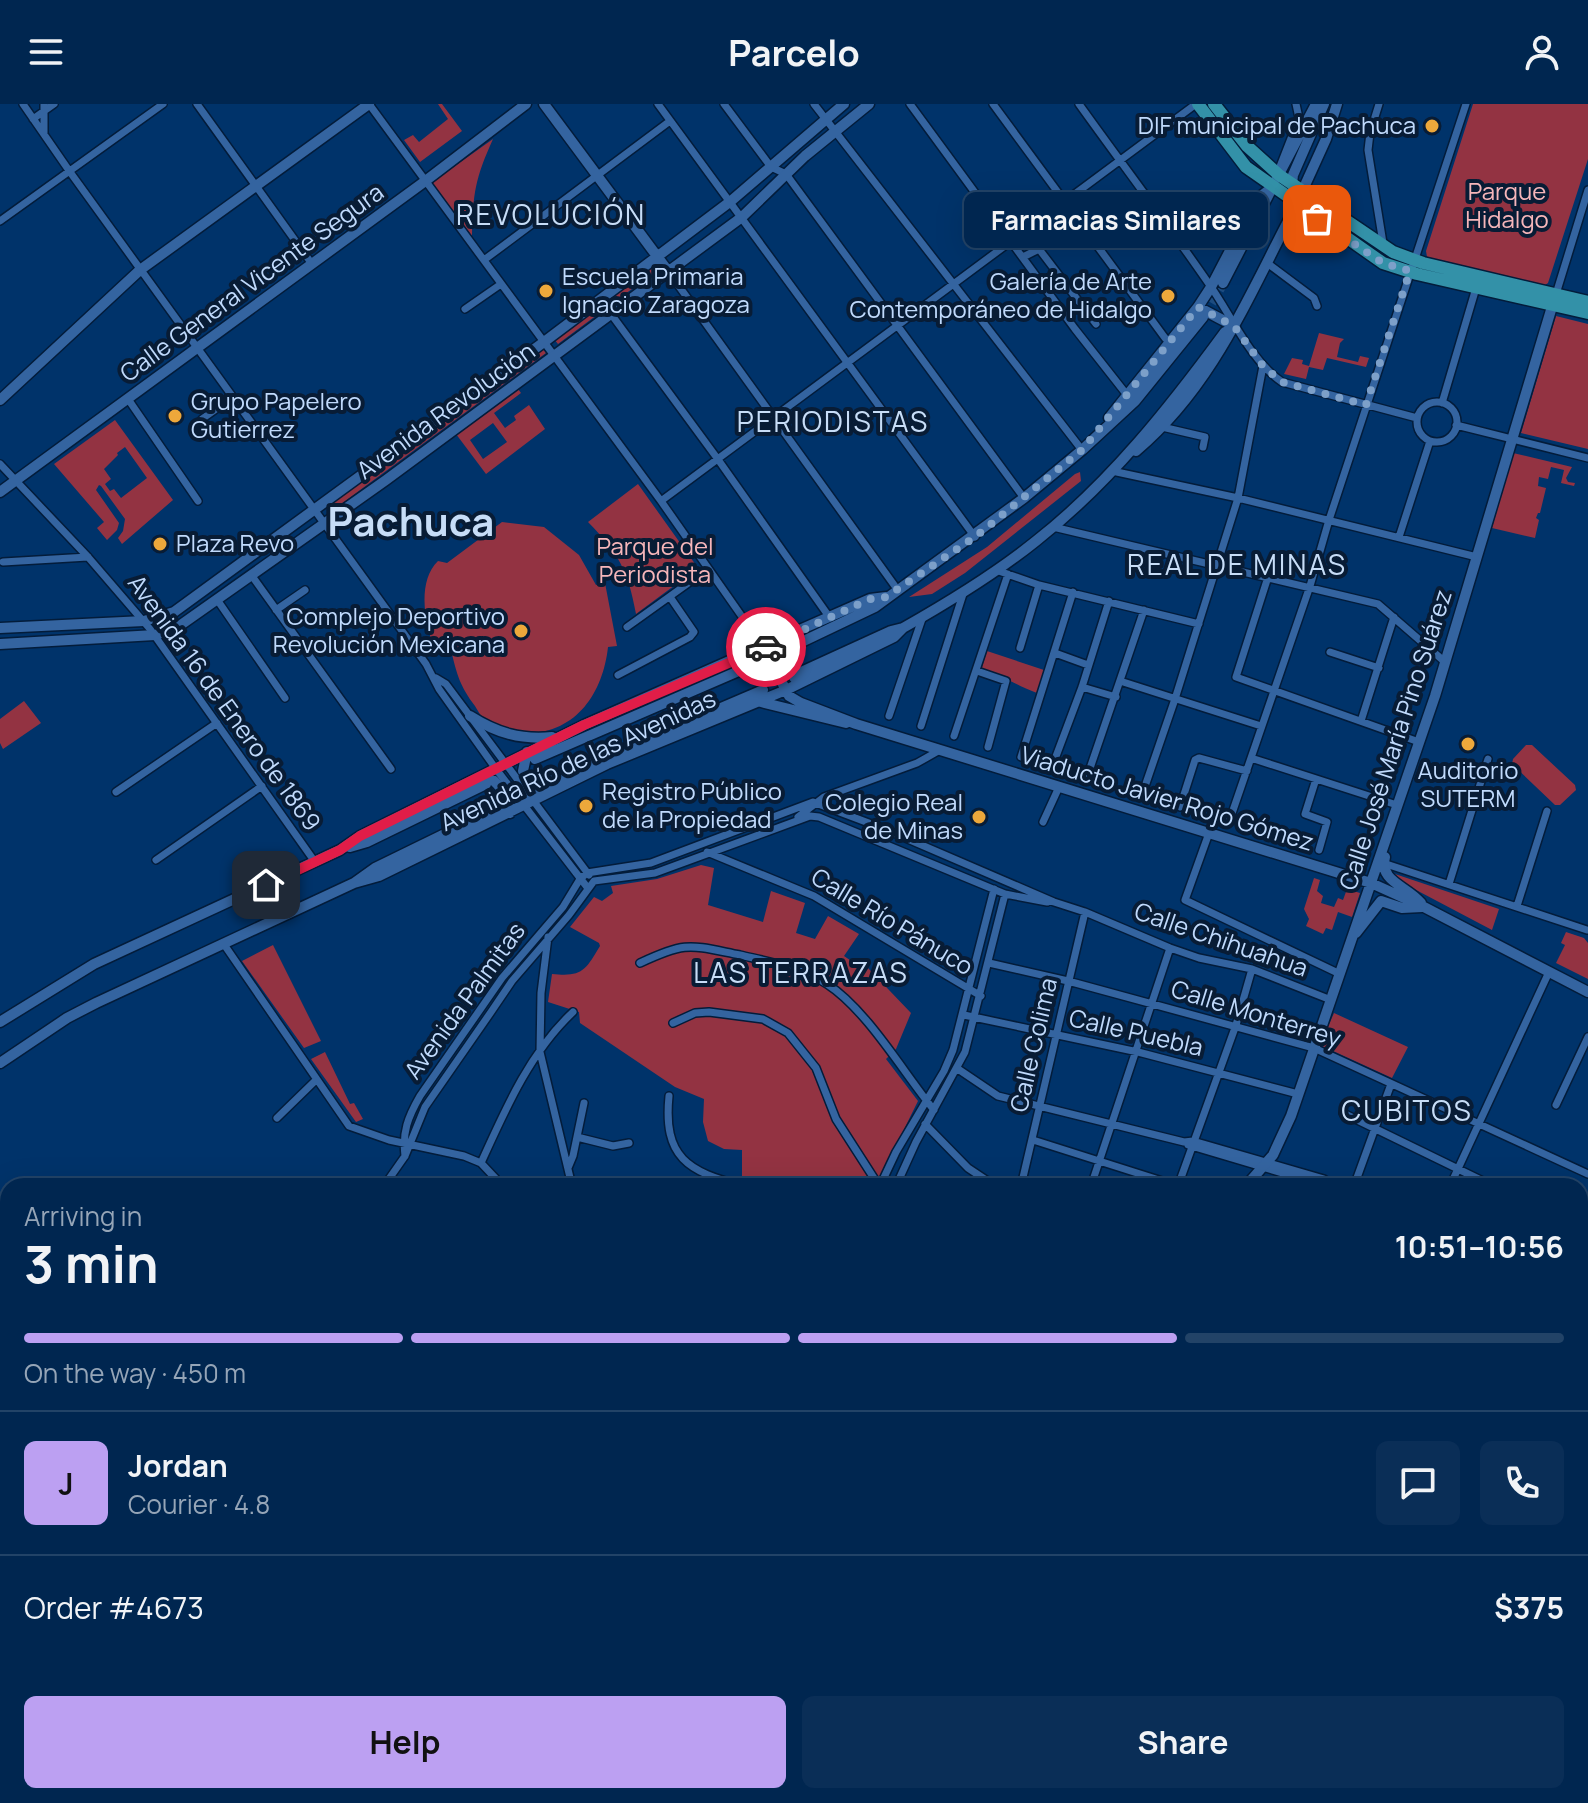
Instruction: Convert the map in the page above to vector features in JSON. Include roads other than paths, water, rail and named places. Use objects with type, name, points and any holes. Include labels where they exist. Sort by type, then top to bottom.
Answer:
[{"type":"main road","points":[[0,400],[140,270],[369,104]]},
{"type":"main road","name":"Calle General Vicente Segura","points":[[0,492],[526,104]]},
{"type":"main road","points":[[544,104],[668,271]]},
{"type":"main road","name":"Avenida Revolución","points":[[0,628],[144,621],[174,612],[544,342],[731,201],[844,104]]},
{"type":"main road","name":"Avenida Revolución","points":[[0,644],[155,635],[175,629],[326,523],[742,217],[834,131],[869,104]]},
{"type":"main road","points":[[1197,104],[1246,167],[1276,181],[1292,184],[1412,266],[1476,288],[1588,302]]},
{"type":"main road","points":[[1214,104],[1297,204],[1383,263],[1412,266],[1554,299],[1588,313]]},
{"type":"main road","points":[[1223,283],[1316,104]]},
{"type":"main road","points":[[1297,204],[1293,175],[1324,104]]},
{"type":"main road","points":[[1306,183],[1326,139],[1337,104]]},
{"type":"main road","points":[[763,690],[644,740],[540,791],[527,777],[523,764],[558,737],[764,648],[785,644],[875,607],[975,537],[1085,447],[1135,401],[1200,312],[1257,199],[1276,181]]},
{"type":"main road","points":[[1115,468],[1162,427],[1213,363],[1297,204],[1305,200],[1317,201]]},
{"type":"main road","name":"Calle José María Pino Suárez","points":[[1254,1178],[1266,1165],[1287,1126],[1371,883],[1387,850],[1385,841],[1445,662],[1554,299]]},
{"type":"main road","points":[[1085,447],[1200,312]]},
{"type":"main road","points":[[1200,312],[1230,329]]},
{"type":"main road","points":[[1115,468],[1230,329]]},
{"type":"main road","name":"Avenida Río de las Avenidas","points":[[0,1063],[67,1018],[354,883],[379,876],[505,810],[528,803],[548,787],[786,690],[799,678],[891,631],[903,628],[996,570],[1053,527],[1115,468]]},
{"type":"main road","points":[[799,678],[785,667],[781,658],[785,644],[870,599],[886,597]]},
{"type":"main road","points":[[764,648],[786,690]]},
{"type":"main road","points":[[0,1022],[94,964],[340,850],[367,842],[485,779],[501,766],[755,664]]},
{"type":"main road","name":"Viaducto Javier Rojo Gómez","points":[[786,690],[801,703],[856,724],[1371,883],[1588,992]]},
{"type":"main road","points":[[646,699],[669,700]]},
{"type":"main road","points":[[636,714],[646,699]]},
{"type":"main road","name":"Viaducto Javier Rojo Gómez","points":[[757,702],[830,721],[856,724]]},
{"type":"main road","points":[[470,716],[492,730],[509,735],[533,739],[558,737]]},
{"type":"main road","points":[[644,740],[670,738],[685,722]]},
{"type":"main road","points":[[485,779],[497,782],[506,797],[505,810]]},
{"type":"main road","points":[[1381,862],[1389,878],[1409,889],[1424,907]]},
{"type":"main road","points":[[1353,936],[1381,901],[1402,908],[1424,907]]},
{"type":"street","points":[[23,104],[196,348],[326,523],[436,678],[439,689],[501,766],[587,887]]},
{"type":"street","points":[[33,119],[44,108],[54,104]]},
{"type":"street","points":[[0,221],[163,104]]},
{"type":"street","points":[[197,104],[312,264]]},
{"type":"street","points":[[369,104],[661,501],[764,648]]},
{"type":"street","points":[[658,104],[975,537]]},
{"type":"street","points":[[724,104],[771,167],[786,174],[1024,498]]},
{"type":"street","points":[[814,104],[1085,447]]},
{"type":"street","points":[[910,104],[1127,395]]},
{"type":"street","points":[[993,104],[1171,343]]},
{"type":"street","points":[[1079,104],[1211,287],[1230,329],[1263,366],[1282,382],[1417,418]]},
{"type":"street","points":[[661,501],[1197,104]]},
{"type":"street","points":[[1276,181],[1279,163],[1299,118],[1296,104]]},
{"type":"street","points":[[1379,104],[1368,150],[1383,245]]},
{"type":"street","points":[[1229,822],[1310,586],[1366,405],[1466,104]]},
{"type":"street","points":[[44,108],[44,136]]},
{"type":"street","points":[[484,260],[670,121]]},
{"type":"street","points":[[1554,299],[1588,190]]},
{"type":"street","points":[[1023,257],[1039,249],[1093,321],[1075,329]]},
{"type":"street","points":[[1267,263],[1314,298],[1317,306]]},
{"type":"street","points":[[668,271],[897,589]]},
{"type":"street","points":[[465,309],[501,284]]},
{"type":"street","points":[[1442,403],[1476,288]]},
{"type":"street","points":[[611,314],[830,618]]},
{"type":"street","points":[[1142,795],[1238,498],[1263,366]]},
{"type":"street","points":[[202,419],[233,397]]},
{"type":"street","points":[[128,399],[198,501]]},
{"type":"street","points":[[1442,403],[1452,409],[1456,425],[1447,439],[1430,441],[1421,434],[1417,418],[1426,405],[1442,403]]},
{"type":"street","points":[[1456,425],[1588,458]]},
{"type":"street","points":[[1162,427],[1205,437],[1203,447]]},
{"type":"street","points":[[1399,537],[1430,441]]},
{"type":"street","name":"Avenida 16 de Enero de 1869","points":[[0,464],[144,621],[315,862]]},
{"type":"street","points":[[1115,468],[1477,557]]},
{"type":"street","points":[[1053,527],[1378,604],[1445,662]]},
{"type":"street","points":[[1,563],[88,557]]},
{"type":"street","points":[[627,627],[708,569]]},
{"type":"street","points":[[996,570],[1039,585],[1199,624]]},
{"type":"street","points":[[954,736],[1008,574]]},
{"type":"street","points":[[252,576],[391,769]]},
{"type":"street","points":[[1268,577],[1236,677],[1419,742]]},
{"type":"street","points":[[1020,648],[1039,585]]},
{"type":"street","points":[[276,610],[305,590]]},
{"type":"street","points":[[921,726],[965,590]]},
{"type":"street","points":[[1021,757],[1073,592]]},
{"type":"street","points":[[618,675],[694,632],[670,597]]},
{"type":"street","points":[[218,601],[285,698]]},
{"type":"street","points":[[1052,767],[1109,601]]},
{"type":"street","points":[[1087,777],[1144,610]]},
{"type":"street","points":[[889,716],[923,616]]},
{"type":"street","points":[[1361,721],[1394,617]]},
{"type":"street","points":[[1330,652],[1379,668]]},
{"type":"street","points":[[1055,653],[1088,665]]},
{"type":"street","points":[[977,671],[1006,681],[988,747]]},
{"type":"street","points":[[436,678],[446,684],[470,716],[501,766]]},
{"type":"street","points":[[1120,681],[1261,726]]},
{"type":"street","points":[[1082,687],[1116,697]]},
{"type":"street","points":[[116,792],[217,723]]},
{"type":"street","points":[[528,803],[594,881],[649,875],[794,820],[818,802],[917,763],[940,750]]},
{"type":"street","points":[[1180,807],[1195,760],[1199,758],[1247,771]]},
{"type":"street","points":[[1251,758],[1397,805]]},
{"type":"street","points":[[1449,884],[1488,759]]},
{"type":"street","points":[[1316,779],[1305,814],[1327,822],[1319,850]]},
{"type":"street","points":[[156,860],[262,786]]},
{"type":"street","points":[[1043,822],[1059,787]]},
{"type":"street","points":[[587,873],[651,863],[807,803],[818,802]]},
{"type":"street","name":"Calle Chihuahua","points":[[818,802],[1170,948],[1199,958],[1252,969],[1331,1000]]},
{"type":"street","points":[[1517,906],[1547,811]]},
{"type":"street","name":"Calle Chihuahua","points":[[794,820],[819,817],[1005,894],[1054,902]]},
{"type":"street","points":[[1209,833],[1185,900],[1340,974]]},
{"type":"street","name":"Calle Río Pánuco","points":[[694,846],[814,896],[981,996]]},
{"type":"street","points":[[1381,862],[1588,930]]},
{"type":"street","name":"Avenida Palmitas","points":[[408,1142],[403,1134],[420,1096],[502,978],[563,907],[587,873]]},
{"type":"street","name":"Avenida Palmitas","points":[[390,1178],[405,1156],[408,1142],[425,1107],[512,981],[594,881]]},
{"type":"street","points":[[884,1178],[949,1061],[964,1015],[994,889]]},
{"type":"street","points":[[900,1178],[925,1124],[958,1069],[981,996],[1005,894]]},
{"type":"street","name":"Calle Colima","points":[[1023,1178],[1085,912]]},
{"type":"street","points":[[540,931],[548,938],[541,993],[540,1052],[570,1178]]},
{"type":"street","points":[[223,943],[349,1126],[481,1163],[492,1178]]},
{"type":"street","points":[[640,963],[677,946],[695,946],[781,964],[813,977],[828,985],[857,1011],[934,1110]]},
{"type":"street","points":[[1094,1178],[1170,948]]},
{"type":"street","name":"Calle Monterrey","points":[[989,963],[1068,981],[1314,1048],[1588,1174]]},
{"type":"street","points":[[1180,1178],[1190,1143],[1236,1025],[1252,969]]},
{"type":"street","points":[[1454,1178],[1549,972]]},
{"type":"street","points":[[481,1163],[505,1110],[540,1052],[573,1012]]},
{"type":"street","points":[[673,1023],[695,1013],[723,1014],[763,1019],[788,1033],[816,1068],[836,1119],[875,1178]]},
{"type":"street","name":"Calle Puebla","points":[[964,1015],[1138,1052],[1298,1094]]},
{"type":"street","points":[[1556,1105],[1588,1037]]},
{"type":"street","points":[[958,1069],[998,1096],[1190,1143],[1303,1178]]},
{"type":"street","points":[[277,1118],[316,1080]]},
{"type":"street","points":[[1357,1178],[1391,1084]]},
{"type":"street","points":[[669,1096],[667,1129],[674,1150],[696,1168],[718,1178]]},
{"type":"street","points":[[567,1170],[584,1103]]},
{"type":"street","points":[[1343,1113],[1477,1178]]},
{"type":"street","points":[[925,1124],[968,1168],[983,1178]]},
{"type":"street","points":[[577,1137],[613,1146],[629,1143]]},
{"type":"street","points":[[1033,1140],[1152,1178]]},
{"type":"tunnel","points":[[1204,316],[1223,283]]},
{"type":"tunnel","points":[[755,664],[787,648]]},
{"type":"place","name":"DIF municipal de Pachuca","points":[[1432,126]]},
{"type":"place","name":"Farmacias Similares","points":[[1317,219]]},
{"type":"place","name":"Escuela Primaria Ignacio Zaragoza","points":[[546,291]]},
{"type":"place","name":"Galería de Arte Contemporáneo de Hidalgo","points":[[1168,296]]},
{"type":"place","name":"Grupo Papelero Gutierrez","points":[[175,416]]},
{"type":"place","name":"Plaza Revo","points":[[160,544]]},
{"type":"place","name":"Complejo Deportivo Revolución Mexicana","points":[[521,631]]},
{"type":"place","name":"Auditorio SUTERM","points":[[1468,744]]},
{"type":"place","name":"Registro Público de la Propiedad","points":[[586,806]]},
{"type":"place","name":"Colegio Real de Minas","points":[[979,817]]},
{"type":"district","name":"REVOLUCIÓN","points":[[551,215]]},
{"type":"district","name":"PERIODISTAS","points":[[833,422]]},
{"type":"district","name":"Pachuca","points":[[411,522]]},
{"type":"district","name":"REAL DE MINAS","points":[[1237,565]]},
{"type":"district","name":"LAS TERRAZAS","points":[[801,973]]},
{"type":"district","name":"CUBITOS","points":[[1407,1111]]},
{"type":"park label","name":"Parque Hidalgo","points":[[1507,206]]},
{"type":"park label","name":"Parque del Periodista","points":[[655,561]]}]
